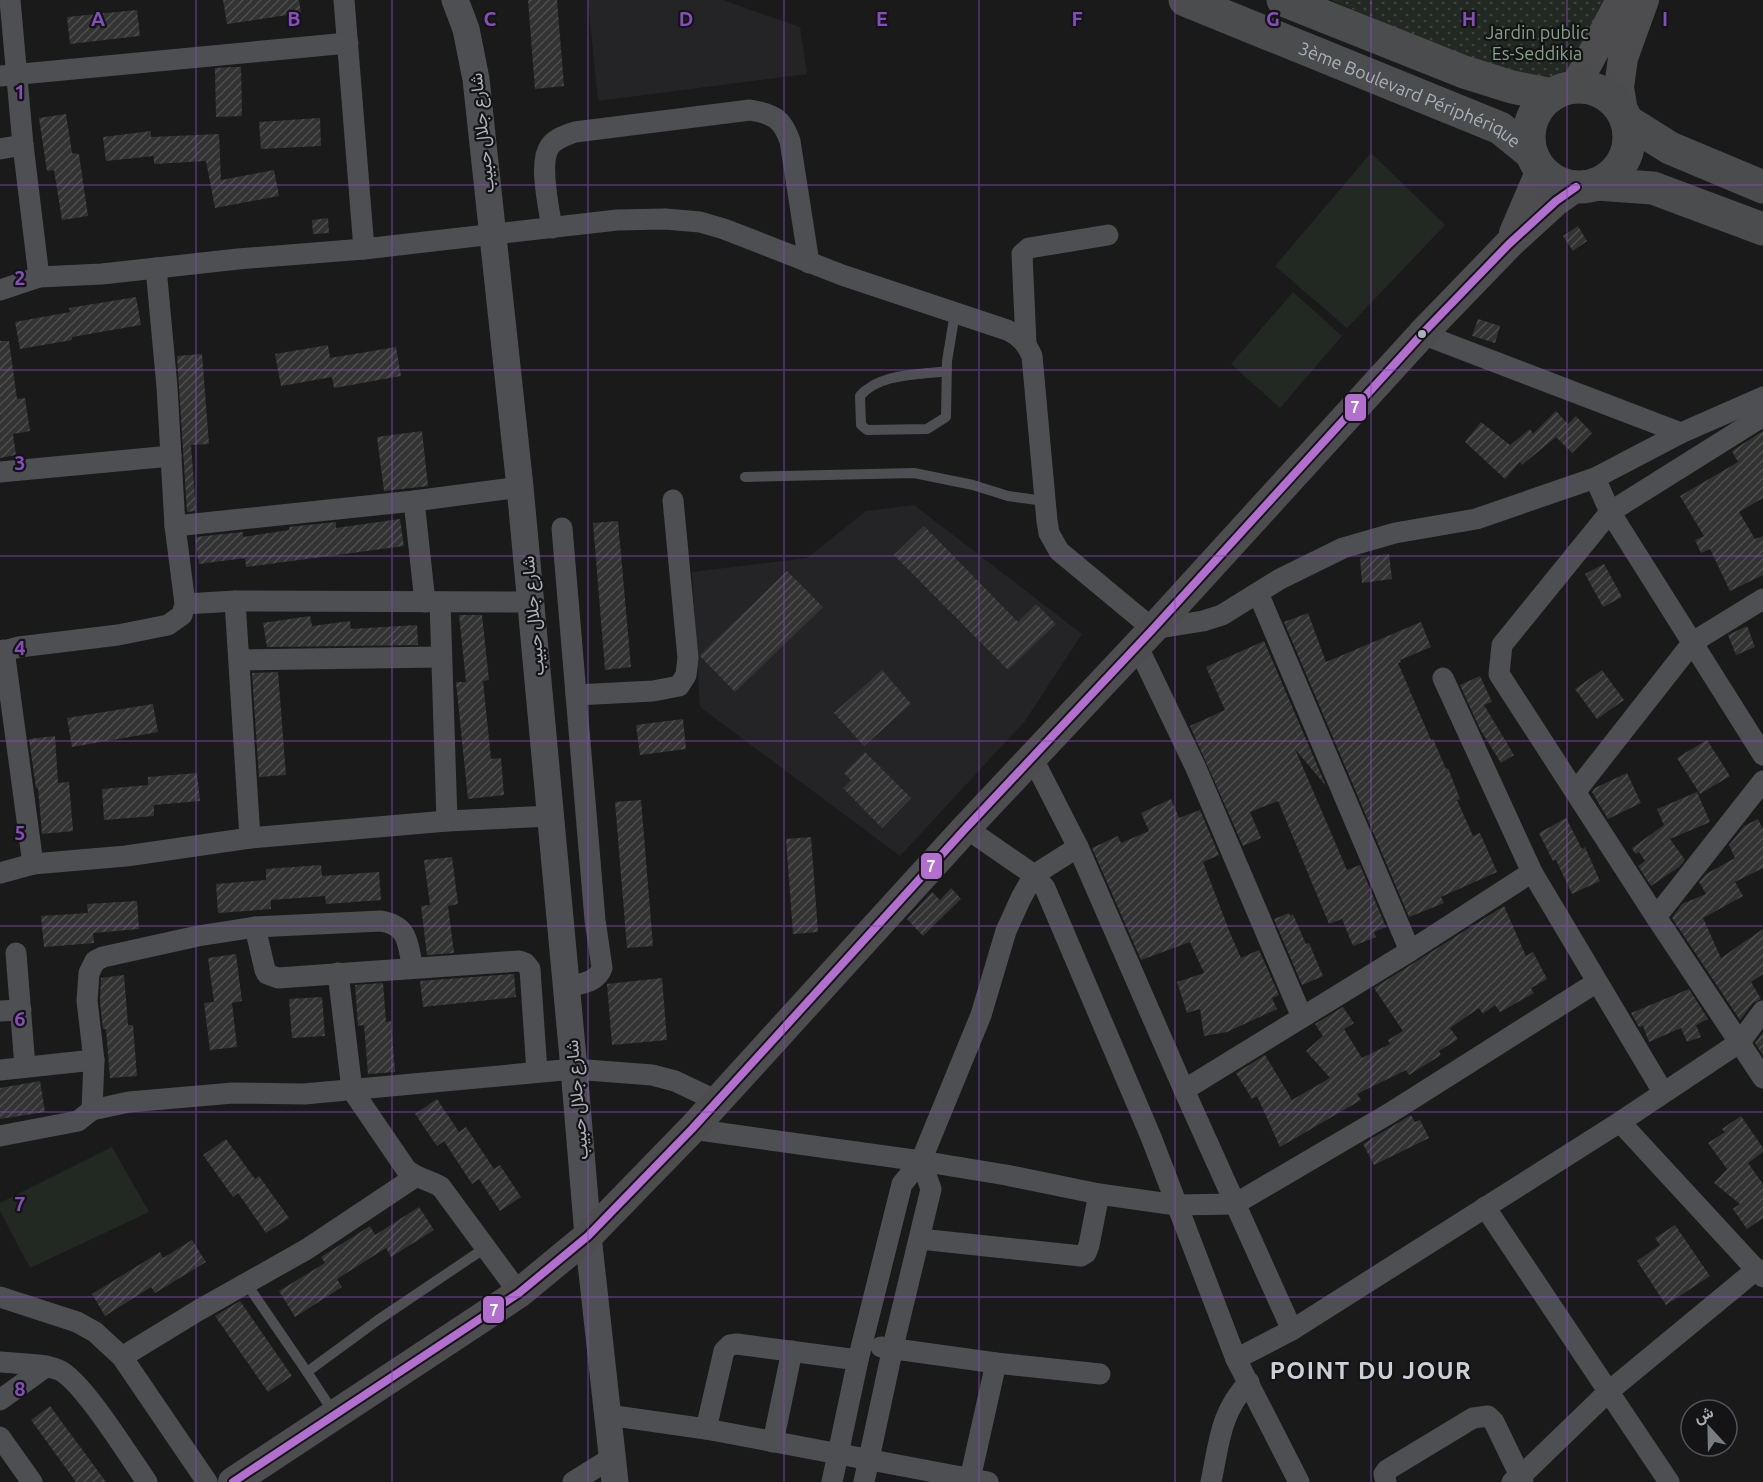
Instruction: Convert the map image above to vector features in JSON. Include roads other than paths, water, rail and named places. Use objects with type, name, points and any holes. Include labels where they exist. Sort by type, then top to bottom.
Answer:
[{"type":"main road","name":"3ème Boulevard Périphérique","points":[[1185,0],[1500,128],[1536,162]]},
{"type":"main road","points":[[1283,0],[1464,72],[1512,87],[1563,91],[1598,90],[1608,96],[1625,116],[1670,148],[1763,187]]},
{"type":"main road","points":[[1621,0],[1563,91],[1543,102],[1531,120],[1529,143],[1536,162],[1557,182],[1653,188],[1763,229]]},
{"type":"main road","points":[[233,1482],[519,1293],[588,1236],[692,1129],[1422,334],[1509,244],[1556,201],[1586,185],[1608,178],[1617,170],[1624,159],[1629,133],[1619,87],[1623,58],[1644,0]]},
{"type":"main road","points":[[1509,244],[1536,162]]},
{"type":"street","points":[[10,0],[9,75],[23,145],[39,277]]},
{"type":"street","points":[[344,0],[364,249]]},
{"type":"street","name":"شارع جلال حبيب","points":[[456,0],[466,29],[476,79],[520,487],[588,1236],[614,1470]]},
{"type":"street","points":[[9,75],[348,43]]},
{"type":"street","points":[[552,228],[544,168],[549,147],[561,137],[574,132],[750,110],[767,113],[786,128],[809,263]]},
{"type":"street","points":[[0,149],[23,145]]},
{"type":"street","points":[[0,290],[39,277],[364,249],[617,220],[665,219],[700,222],[724,229],[809,263],[1019,336],[1026,343],[1032,356],[1048,533],[1059,551],[1145,637],[1195,766],[1302,1017]]},
{"type":"street","points":[[1026,343],[1022,254],[1029,248],[1108,235]]},
{"type":"street","points":[[33,864],[2,651],[118,635],[168,625],[182,615],[185,604],[175,526],[167,387],[156,268]]},
{"type":"street","points":[[1422,334],[1681,433]]},
{"type":"street","points":[[1145,637],[1214,618],[1313,561],[1343,548],[1395,533],[1476,519],[1595,478],[1681,433],[1763,397]]},
{"type":"street","points":[[1763,416],[1610,512],[1502,645],[1499,674],[1763,1078]]},
{"type":"street","points":[[0,472],[171,456]]},
{"type":"street","points":[[1595,478],[1610,512],[1763,755]]},
{"type":"street","points":[[175,526],[414,501],[520,487]]},
{"type":"street","points":[[576,695],[654,691],[679,686],[686,675],[688,658],[673,500]]},
{"type":"street","points":[[414,501],[440,657],[447,821]]},
{"type":"street","points":[[562,528],[595,920],[602,968],[601,973],[592,980],[566,987]]},
{"type":"street","points":[[1258,593],[1410,951]]},
{"type":"street","points":[[1576,791],[1693,642],[1763,598]]},
{"type":"street","points":[[185,604],[235,601],[531,602]]},
{"type":"street","points":[[235,601],[250,838]]},
{"type":"street","points":[[240,660],[440,657]]},
{"type":"street","points":[[1443,678],[1532,872],[1663,1092]]},
{"type":"street","points":[[1032,757],[1078,847],[1292,1330]]},
{"type":"street","points":[[1656,917],[1763,781]]},
{"type":"street","points":[[0,873],[33,864],[126,856],[250,838],[447,821],[551,816]]},
{"type":"street","points":[[966,828],[1034,875],[1045,888],[1152,1137],[1236,1359],[1299,1482]]},
{"type":"street","points":[[832,1482],[902,1184],[921,1161],[981,1015],[1006,932],[1021,898],[1034,875],[1078,847]]},
{"type":"street","points":[[1184,1090],[1410,951],[1532,872]]},
{"type":"street","points":[[92,1110],[94,1060],[87,1001],[89,973],[94,961],[102,957],[198,936],[255,927],[381,921],[396,925],[403,930],[413,968]]},
{"type":"street","points":[[255,927],[267,974],[278,978],[519,961],[525,963],[530,969],[537,1072]]},
{"type":"street","points":[[16,953],[10,1011],[25,1067]]},
{"type":"street","points":[[338,973],[352,1090],[406,1169],[415,1177],[441,1187],[519,1293]]},
{"type":"street","points":[[692,1129],[921,1161],[1099,1194],[1176,1204],[1235,1204],[1390,1113],[1597,982]]},
{"type":"street","points":[[1236,1359],[1292,1330],[1620,1122],[1740,1041],[1763,1011]]},
{"type":"street","points":[[0,1070],[94,1060]]},
{"type":"street","points":[[0,1136],[68,1123],[78,1120],[92,1110],[129,1102],[233,1093],[304,1094],[574,1069],[652,1075],[675,1081],[717,1101]]},
{"type":"street","points":[[1386,1482],[1384,1474],[1387,1470],[1473,1418],[1481,1416],[1488,1416],[1494,1422],[1519,1480],[1608,1392],[1760,1273],[1620,1122]]},
{"type":"street","points":[[864,1482],[893,1347],[931,1189],[921,1161]]},
{"type":"street","points":[[122,1357],[307,1249],[415,1177]]},
{"type":"street","points":[[920,1239],[1081,1257],[1086,1253],[1089,1245],[1099,1194]]},
{"type":"street","points":[[1485,1207],[1669,1482]]},
{"type":"street","points":[[0,1297],[77,1322],[95,1332],[122,1357],[207,1482]]},
{"type":"street","points":[[706,1429],[724,1351],[737,1344],[792,1351],[861,1354],[893,1347],[996,1363],[1100,1374]]},
{"type":"street","points":[[773,1442],[792,1351]]},
{"type":"street","points":[[0,1362],[47,1366],[63,1372],[72,1379],[113,1431],[147,1482]]},
{"type":"street","points":[[608,1415],[706,1429],[979,1480],[996,1363]]},
{"type":"street","points":[[0,1400],[47,1366]]},
{"type":"street","points":[[1211,1482],[1229,1407],[1236,1395],[1249,1382]]},
{"type":"street","points":[[0,1437],[32,1482]]},
{"type":"street","points":[[573,1482],[614,1470]]},
{"type":"lane","points":[[947,371],[884,380],[867,387],[860,396],[861,425],[867,430],[927,429],[946,417],[947,371],[947,361],[955,313]]},
{"type":"lane","points":[[745,477],[914,473],[973,485],[1008,496],[1045,501]]},
{"type":"lane","points":[[307,1372],[378,1320],[485,1248]]},
{"type":"lane","points":[[246,1283],[335,1416]]},
{"type":"district","name":"POINT DU JOUR","points":[[1371,1370]]},
{"type":"park label","name":"Jardin public Es-Seddikia","points":[[1537,42]]}]
